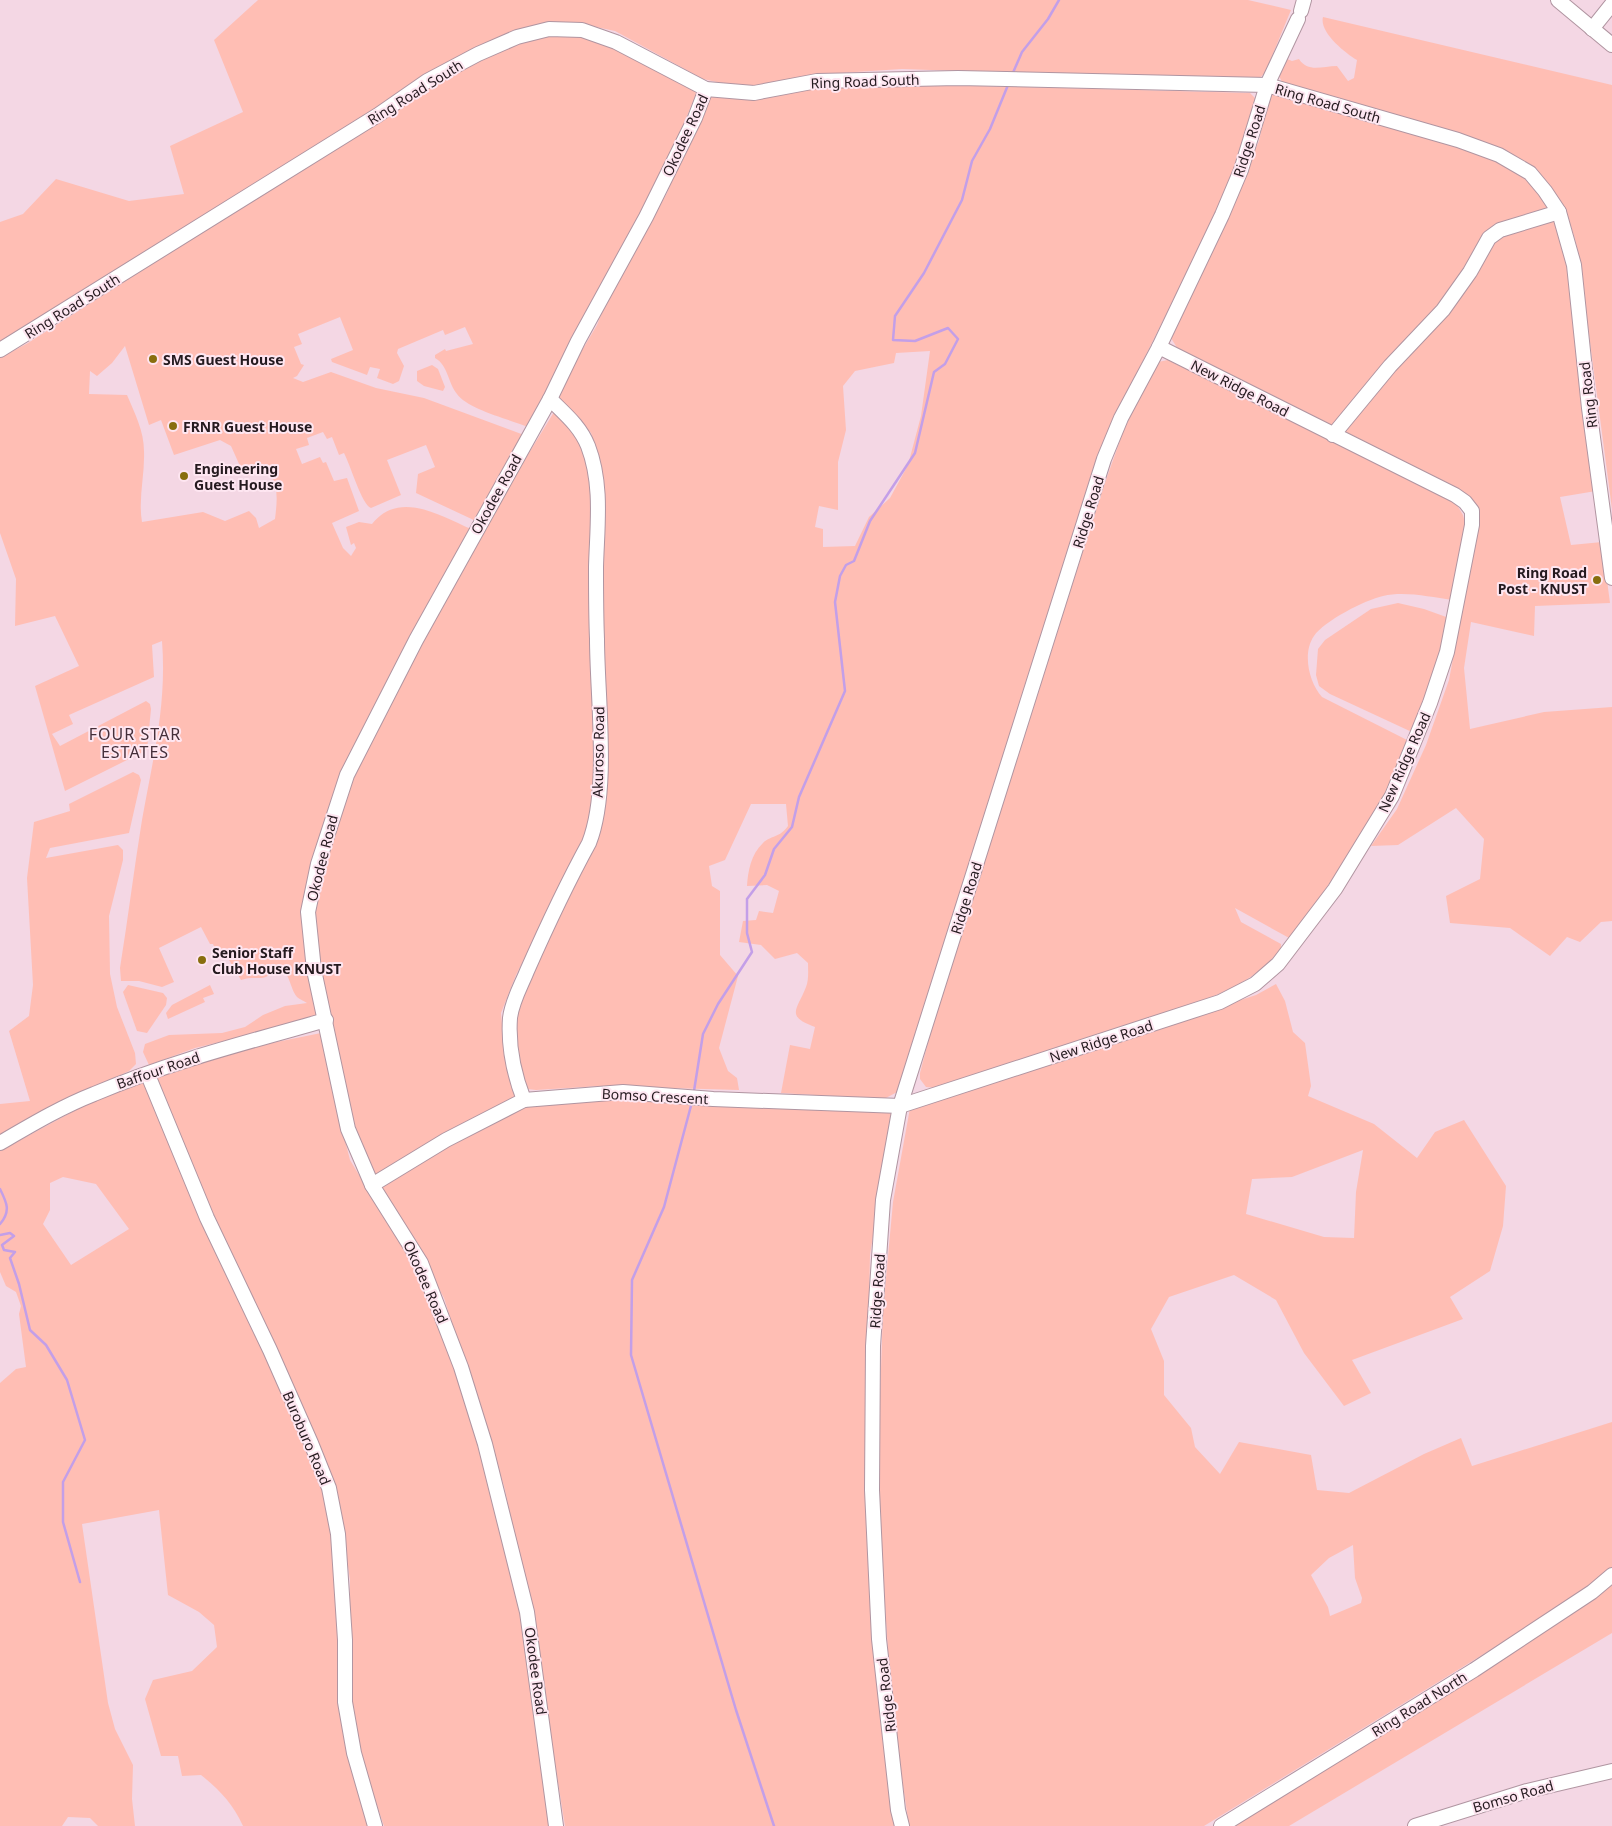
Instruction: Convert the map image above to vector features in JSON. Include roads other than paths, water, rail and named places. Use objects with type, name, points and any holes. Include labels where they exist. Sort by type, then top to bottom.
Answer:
[{"type":"street","points":[[1558,0],[1612,45]]},
{"type":"street","points":[[1592,29],[1612,4]]},
{"type":"street","name":"Ridge Road","points":[[902,1826],[898,1810],[879,1638],[872,1490],[873,1346],[883,1200],[900,1106],[1097,479],[1120,418],[1159,347],[1202,260],[1234,187],[1267,85],[1301,10]]},
{"type":"street","name":"Ring Road South","points":[[0,350],[378,115],[427,81],[478,54],[517,37],[549,30],[582,30],[616,42],[706,89],[754,93],[817,81],[958,78],[1267,85],[1458,140],[1499,154],[1530,173],[1559,212]]},
{"type":"street","name":"Okodee Road","points":[[556,1826],[527,1612],[485,1444],[457,1358],[421,1263],[372,1185],[348,1128],[314,970],[308,912],[318,864],[341,788],[420,632],[550,399],[578,341],[646,217],[695,118],[706,89]]},
{"type":"street","points":[[1333,436],[1390,366],[1442,310],[1470,272],[1489,238],[1500,230],[1559,212]]},
{"type":"street","name":"Ring Road","points":[[1559,212],[1574,266],[1589,408],[1612,578]]},
{"type":"street","name":"New Ridge Road","points":[[900,1106],[1238,994],[1255,984],[1278,964],[1335,889],[1392,796],[1430,704],[1447,652],[1472,511],[1465,502],[1455,495],[1333,436],[1159,347]]},
{"type":"street","name":"Akuroso Road","points":[[524,1100],[513,1071],[510,1052],[510,1016],[514,1000],[529,966],[589,843],[593,832],[598,795],[600,731],[596,565],[599,512],[594,470],[588,446],[578,425],[550,399]]},
{"type":"street","name":"Baffour Road","points":[[0,1143],[93,1094],[200,1056],[326,1020]]},
{"type":"street","name":"Buroburo Road","points":[[148,1075],[207,1218],[270,1350],[329,1488],[338,1534],[345,1640],[344,1702],[354,1753],[375,1826]]},
{"type":"street","name":"Bomso Crescent","points":[[372,1185],[446,1140],[524,1100],[623,1092],[713,1099],[900,1106]]},
{"type":"street","name":"Ring Road North","points":[[1221,1826],[1474,1670],[1592,1592],[1612,1574]]},
{"type":"street","name":"Bomso Road","points":[[1414,1826],[1527,1791],[1612,1771]]},
{"type":"waterway","points":[[1012,75],[1022,52],[1048,19],[1059,0]]},
{"type":"waterway","points":[[694,1091],[703,1034],[718,1004],[752,952],[747,933],[747,899],[765,875],[774,849],[792,827],[799,797],[845,691],[835,602],[840,576],[846,565],[854,561],[870,521],[915,453],[934,372],[945,364],[958,339],[948,328],[915,341],[893,340],[895,316],[924,273],[962,200],[972,161],[990,129],[1008,85]]},
{"type":"waterway","points":[[692,1102],[664,1207],[632,1280],[631,1355],[736,1710],[774,1826]]},
{"type":"waterway","points":[[0,1189],[7,1207],[6,1215],[0,1224]]},
{"type":"waterway","points":[[0,1235],[10,1233],[14,1236],[2,1245],[4,1250],[15,1252],[10,1258],[19,1284],[30,1330],[46,1345],[67,1380],[85,1440],[63,1482],[63,1522],[80,1582]]},
{"type":"place","name":"SMS Guest House","points":[[153,359]]},
{"type":"place","name":"FRNR Guest House","points":[[173,426]]},
{"type":"place","name":"Engineering Guest House","points":[[184,476]]},
{"type":"place","name":"Ring Road Post - KNUST","points":[[1597,580]]},
{"type":"place","name":"Senior Staff Club House KNUST","points":[[202,960]]},
{"type":"district","name":"FOUR STAR ESTATES","points":[[135,743]]}]
